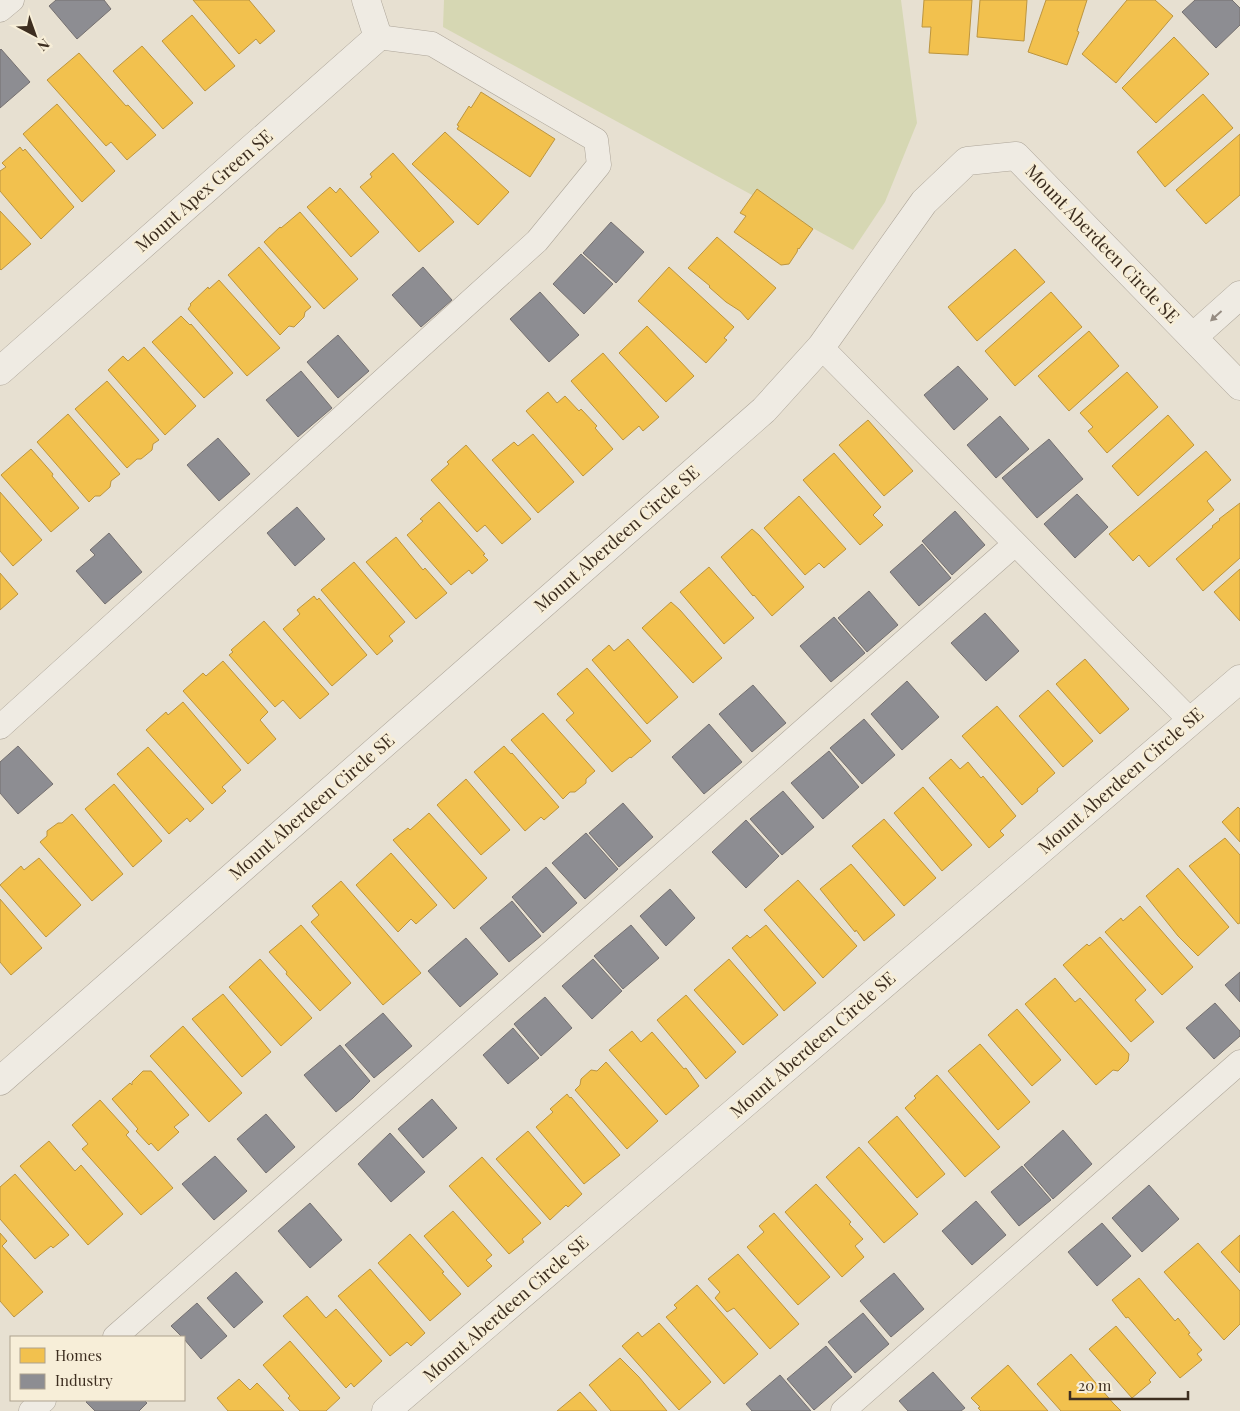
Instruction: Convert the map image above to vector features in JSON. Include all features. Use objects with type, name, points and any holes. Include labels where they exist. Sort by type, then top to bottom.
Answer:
[{"type":"street","points":[[366,0],[378,37]]},
{"type":"street","name":"Mount Apex Green SE","points":[[0,372],[378,37]]},
{"type":"street","name":"Mount Aberdeen Circle SE","points":[[0,1081],[764,410],[820,348],[924,202],[967,161],[1016,156],[1240,385]]},
{"type":"street","name":"Mount Aberdeen Circle SE","points":[[1193,337],[1240,295]]},
{"type":"street","name":"Mount Aberdeen Circle SE","points":[[386,1411],[1240,679]]},
{"type":"lane","points":[[0,10],[12,0]]},
{"type":"lane","points":[[0,727],[536,241],[599,165],[596,140],[432,44],[378,37]]},
{"type":"lane","points":[[820,348],[1191,721]]},
{"type":"lane","points":[[116,1336],[1015,544]]},
{"type":"lane","points":[[843,1411],[1240,1062]]},
{"type":"lane","points":[[31,1411],[43,1401]]},
{"type":"green space","points":[[444,0],[901,0],[917,123],[885,202],[853,250],[443,27]]},
{"type":"building: Homes","points":[[193,0],[249,0],[275,31],[260,44],[256,39],[239,54]]},
{"type":"building: Homes","points":[[924,0],[972,0],[968,55],[929,53],[931,27],[922,27]]},
{"type":"building: Homes","points":[[980,0],[1027,0],[1024,41],[977,37]]},
{"type":"building: Homes","points":[[1046,0],[1087,0],[1077,31],[1079,32],[1067,65],[1028,52]]},
{"type":"building: Homes","points":[[1127,0],[1155,0],[1173,16],[1116,83],[1082,54]]},
{"type":"building: Homes","points":[[192,15],[235,66],[205,91],[162,41]]},
{"type":"building: Homes","points":[[1174,37],[1209,74],[1156,123],[1122,88]]},
{"type":"building: Homes","points":[[142,46],[193,103],[163,129],[113,71]]},
{"type":"building: Homes","points":[[79,53],[126,106],[128,105],[156,135],[127,160],[111,142],[106,146],[47,80]]},
{"type":"building: Homes","points":[[481,92],[555,139],[530,177],[457,129],[459,126],[457,125],[469,106],[471,108]]},
{"type":"building: Homes","points":[[1203,94],[1233,128],[1165,187],[1137,152]]},
{"type":"building: Homes","points":[[57,104],[115,171],[82,202],[23,134]]},
{"type":"building: Homes","points":[[445,132],[509,192],[478,225],[412,164]]},
{"type":"building: Homes","points":[[1240,134],[1240,195],[1206,224],[1176,190]]},
{"type":"building: Homes","points":[[20,147],[23,151],[25,149],[74,207],[41,239],[0,191],[0,171],[6,167],[2,163]]},
{"type":"building: Homes","points":[[393,153],[454,222],[419,252],[360,187],[372,177],[370,174]]},
{"type":"building: Homes","points":[[330,187],[336,193],[340,188],[379,232],[351,257],[307,207]]},
{"type":"building: Homes","points":[[757,189],[813,229],[798,248],[789,264],[781,265],[734,232],[746,216],[740,213]]},
{"type":"building: Homes","points":[[0,211],[31,244],[1,270],[0,269]]},
{"type":"building: Homes","points":[[300,212],[358,279],[324,309],[264,242]]},
{"type":"building: Homes","points":[[717,237],[776,288],[748,320],[740,311],[726,302],[688,268]]},
{"type":"building: Homes","points":[[259,247],[311,307],[294,327],[289,326],[280,335],[228,275]]},
{"type":"building: Homes","points":[[1015,249],[1045,282],[977,341],[948,307]]},
{"type":"building: Homes","points":[[669,267],[734,327],[724,338],[727,340],[706,363],[638,301]]},
{"type":"building: Homes","points":[[219,280],[280,348],[247,376],[188,309],[190,304],[208,287],[209,289]]},
{"type":"building: Homes","points":[[1051,292],[1082,327],[1015,386],[985,351]]},
{"type":"building: Homes","points":[[181,316],[191,324],[233,373],[204,398],[152,342]]},
{"type":"building: Homes","points":[[647,326],[694,376],[666,402],[619,353]]},
{"type":"building: Homes","points":[[1089,331],[1119,366],[1069,411],[1038,376]]},
{"type":"building: Homes","points":[[144,347],[196,406],[165,435],[108,370],[123,356],[128,361]]},
{"type":"building: Homes","points":[[603,353],[659,417],[643,431],[639,426],[623,440],[571,381]]},
{"type":"building: Homes","points":[[1127,372],[1158,407],[1107,453],[1088,431],[1093,427],[1080,413]]},
{"type":"building: Homes","points":[[107,381],[159,440],[153,444],[152,450],[127,468],[75,409]]},
{"type":"building: Homes","points":[[548,392],[557,403],[565,396],[579,411],[581,409],[597,426],[595,428],[613,449],[583,476],[526,411]]},
{"type":"building: Homes","points":[[68,414],[120,474],[111,481],[110,487],[100,496],[95,496],[89,502],[37,442]]},
{"type":"building: Homes","points":[[1168,415],[1194,445],[1138,496],[1112,466]]},
{"type":"building: Homes","points":[[868,420],[913,471],[884,496],[839,445]]},
{"type":"building: Homes","points":[[533,434],[574,482],[538,513],[492,460],[514,442],[518,446]]},
{"type":"building: Homes","points":[[466,445],[531,519],[502,544],[485,525],[477,532],[431,480]]},
{"type":"building: Homes","points":[[31,449],[79,508],[51,532],[1,475]]},
{"type":"building: Homes","points":[[1206,451],[1231,480],[1207,501],[1214,510],[1149,567],[1139,555],[1133,561],[1109,534]]},
{"type":"building: Homes","points":[[834,453],[881,507],[873,515],[883,525],[860,545],[803,480]]},
{"type":"building: Homes","points":[[0,492],[42,540],[13,566],[0,551]]},
{"type":"building: Homes","points":[[799,496],[846,549],[824,568],[819,563],[805,575],[764,528]]},
{"type":"building: Homes","points":[[439,502],[485,554],[483,555],[488,560],[472,574],[469,570],[451,585],[407,535],[423,521],[420,519]]},
{"type":"building: Homes","points":[[1240,503],[1240,558],[1203,591],[1176,559],[1213,527],[1219,519]]},
{"type":"building: Homes","points":[[752,529],[804,587],[772,616],[721,557]]},
{"type":"building: Homes","points":[[396,537],[423,570],[425,568],[447,593],[416,619],[366,562]]},
{"type":"building: Homes","points":[[354,562],[405,622],[389,636],[393,641],[377,655],[321,590]]},
{"type":"building: Homes","points":[[709,567],[754,618],[724,644],[680,592]]},
{"type":"building: Homes","points":[[1240,569],[1240,621],[1214,592]]},
{"type":"building: Homes","points":[[0,573],[18,594],[0,610]]},
{"type":"building: Homes","points":[[314,596],[317,600],[319,598],[367,655],[332,686],[283,629],[300,614],[297,610]]},
{"type":"building: Homes","points":[[671,602],[722,658],[693,683],[642,628]]},
{"type":"building: Homes","points":[[264,621],[329,694],[300,719],[283,700],[275,707],[229,655],[233,652],[231,650]]},
{"type":"building: Homes","points":[[628,639],[678,697],[647,724],[592,660],[609,645],[614,651]]},
{"type":"building: Homes","points":[[1085,659],[1129,709],[1100,734],[1056,684]]},
{"type":"building: Homes","points":[[223,661],[268,712],[260,720],[276,739],[248,764],[183,691],[203,673],[206,676]]},
{"type":"building: Homes","points":[[587,668],[651,741],[612,772],[566,720],[574,713],[557,694]]},
{"type":"building: Homes","points":[[1048,690],[1093,741],[1063,767],[1019,716]]},
{"type":"building: Homes","points":[[183,702],[241,770],[222,787],[226,791],[212,804],[146,730],[166,712],[168,715]]},
{"type":"building: Homes","points":[[997,706],[1055,773],[1022,805],[962,736]]},
{"type":"building: Homes","points":[[543,713],[595,771],[586,779],[586,783],[575,792],[570,792],[563,799],[511,740]]},
{"type":"building: Homes","points":[[504,746],[559,807],[544,820],[541,817],[525,831],[474,772]]},
{"type":"building: Homes","points":[[148,747],[204,809],[190,822],[187,818],[169,834],[117,774]]},
{"type":"building: Homes","points":[[951,759],[960,769],[968,762],[981,778],[983,776],[1016,816],[1000,831],[1004,835],[989,848],[929,778]]},
{"type":"building: Homes","points":[[466,779],[510,830],[481,855],[437,805]]},
{"type":"building: Homes","points":[[114,784],[162,841],[133,867],[85,809]]},
{"type":"building: Homes","points":[[923,787],[972,845],[942,871],[894,813]]},
{"type":"building: Homes","points":[[1238,807],[1240,809],[1240,842],[1222,822]]},
{"type":"building: Homes","points":[[429,813],[487,878],[454,909],[393,840],[408,828],[410,830]]},
{"type":"building: Homes","points":[[72,814],[123,874],[92,901],[40,842],[47,836],[47,831],[58,823],[62,823]]},
{"type":"building: Homes","points":[[884,819],[936,878],[904,906],[852,846]]},
{"type":"building: Homes","points":[[1225,838],[1240,855],[1240,923],[1238,924],[1189,866]]},
{"type":"building: Homes","points":[[391,853],[437,905],[416,924],[411,919],[398,932],[356,885]]},
{"type":"building: Homes","points":[[39,858],[81,905],[46,937],[0,885],[21,866],[24,870]]},
{"type":"building: Homes","points":[[851,864],[895,915],[864,941],[820,889]]},
{"type":"building: Homes","points":[[1178,868],[1229,927],[1198,956],[1178,936],[1146,896]]},
{"type":"building: Homes","points":[[798,880],[857,946],[823,978],[764,910]]},
{"type":"building: Homes","points":[[341,881],[421,973],[383,1005],[311,922],[319,915],[312,906]]},
{"type":"building: Homes","points":[[0,899],[42,948],[11,975],[0,962]]},
{"type":"building: Homes","points":[[1140,906],[1193,967],[1162,995],[1105,932],[1121,918],[1123,921]]},
{"type":"building: Homes","points":[[301,925],[351,983],[320,1011],[286,974],[287,972],[269,952]]},
{"type":"building: Homes","points":[[766,925],[816,983],[784,1011],[732,948],[747,935],[750,938]]},
{"type":"building: Homes","points":[[1100,937],[1146,990],[1135,1000],[1154,1022],[1131,1042],[1063,965],[1087,944],[1089,946]]},
{"type":"building: Homes","points":[[260,959],[312,1018],[281,1046],[229,987]]},
{"type":"building: Homes","points":[[729,959],[778,1015],[743,1045],[694,990]]},
{"type":"building: Homes","points":[[1055,978],[1075,1002],[1080,998],[1129,1054],[1128,1061],[1118,1071],[1113,1070],[1096,1085],[1025,1004]]},
{"type":"building: Homes","points":[[223,994],[271,1052],[242,1077],[192,1019]]},
{"type":"building: Homes","points":[[686,995],[736,1052],[706,1079],[657,1020]]},
{"type":"building: Homes","points":[[1017,1009],[1061,1060],[1032,1086],[988,1035]]},
{"type":"building: Homes","points":[[183,1026],[242,1093],[209,1122],[150,1056]]},
{"type":"building: Homes","points":[[632,1031],[641,1042],[652,1032],[684,1069],[686,1068],[699,1086],[666,1115],[609,1050]]},
{"type":"building: Homes","points":[[980,1044],[1030,1102],[998,1130],[948,1071]]},
{"type":"building: Homes","points":[[606,1062],[658,1121],[627,1149],[575,1090],[580,1085],[581,1079],[591,1070],[597,1071]]},
{"type":"building: Homes","points":[[143,1071],[151,1071],[189,1115],[174,1127],[179,1132],[158,1151],[151,1143],[149,1145],[136,1131],[138,1129],[112,1099],[130,1083],[132,1085],[132,1082]]},
{"type":"building: Homes","points":[[937,1075],[1000,1147],[965,1177],[905,1108],[916,1098],[914,1096]]},
{"type":"building: Homes","points":[[567,1094],[620,1155],[584,1184],[536,1127],[553,1112],[550,1109]]},
{"type":"building: Homes","points":[[100,1100],[129,1132],[126,1135],[173,1188],[141,1215],[82,1149],[88,1144],[72,1125]]},
{"type":"building: Homes","points":[[897,1116],[945,1174],[917,1198],[868,1142]]},
{"type":"building: Homes","points":[[528,1131],[582,1194],[568,1207],[566,1205],[550,1220],[496,1159]]},
{"type":"building: Homes","points":[[49,1141],[75,1171],[81,1165],[123,1214],[88,1245],[20,1166]]},
{"type":"building: Homes","points":[[859,1147],[918,1214],[884,1243],[826,1177]]},
{"type":"building: Homes","points":[[482,1157],[541,1223],[522,1239],[524,1242],[509,1254],[449,1186]]},
{"type":"building: Homes","points":[[15,1174],[69,1235],[35,1259],[0,1219],[0,1187]]},
{"type":"building: Homes","points":[[816,1184],[851,1222],[849,1224],[863,1239],[855,1246],[864,1257],[842,1277],[785,1212]]},
{"type":"building: Homes","points":[[453,1211],[492,1255],[486,1260],[492,1266],[468,1287],[424,1236]]},
{"type":"building: Homes","points":[[774,1213],[830,1277],[798,1305],[747,1247],[764,1232],[759,1226]]},
{"type":"building: Homes","points":[[0,1233],[7,1241],[2,1246],[43,1292],[14,1317],[0,1301]]},
{"type":"building: Homes","points":[[410,1234],[461,1294],[430,1321],[378,1263]]},
{"type":"building: Homes","points":[[1240,1235],[1240,1273],[1221,1252]]},
{"type":"building: Homes","points":[[1198,1243],[1240,1291],[1240,1324],[1224,1340],[1164,1272]]},
{"type":"building: Homes","points":[[738,1254],[799,1324],[770,1349],[734,1308],[727,1312],[715,1298],[720,1292],[708,1279]]},
{"type":"building: Homes","points":[[370,1269],[425,1333],[411,1346],[407,1342],[390,1356],[338,1296]]},
{"type":"building: Homes","points":[[1139,1278],[1175,1321],[1178,1318],[1190,1333],[1188,1334],[1202,1350],[1197,1354],[1202,1360],[1180,1378],[1112,1300]]},
{"type":"building: Homes","points":[[697,1285],[758,1354],[724,1384],[666,1317],[677,1308],[674,1305]]},
{"type":"building: Homes","points":[[307,1296],[326,1318],[336,1309],[382,1361],[354,1387],[351,1383],[346,1388],[283,1316]]},
{"type":"building: Homes","points":[[659,1323],[711,1382],[679,1410],[622,1346],[638,1332],[642,1337]]},
{"type":"building: Homes","points":[[1116,1326],[1156,1373],[1149,1380],[1151,1382],[1132,1398],[1089,1349]]},
{"type":"building: Homes","points":[[290,1341],[340,1398],[326,1411],[300,1411],[288,1398],[290,1396],[263,1365]]},
{"type":"building: Homes","points":[[1071,1354],[1121,1411],[1061,1411],[1037,1384]]},
{"type":"building: Homes","points":[[620,1358],[639,1377],[667,1411],[611,1411],[589,1385]]},
{"type":"building: Homes","points":[[1008,1365],[1048,1411],[981,1411],[978,1408],[980,1407],[971,1398]]},
{"type":"building: Homes","points":[[239,1379],[250,1390],[257,1383],[284,1411],[228,1411],[217,1398]]},
{"type":"building: Homes","points":[[580,1392],[597,1411],[557,1411]]},
{"type":"building: Industry","points":[[56,0],[104,0],[111,9],[77,39],[49,6]]},
{"type":"building: Industry","points":[[1195,0],[1232,0],[1240,8],[1240,25],[1216,48],[1182,12]]},
{"type":"building: Industry","points":[[0,50],[30,82],[0,108]]},
{"type":"building: Industry","points":[[611,222],[644,252],[616,283],[583,253]]},
{"type":"building: Industry","points":[[581,254],[613,284],[584,314],[553,284]]},
{"type":"building: Industry","points":[[423,267],[452,300],[421,327],[392,295]]},
{"type":"building: Industry","points":[[540,292],[579,335],[549,362],[510,319]]},
{"type":"building: Industry","points":[[338,335],[369,371],[338,398],[307,362]]},
{"type":"building: Industry","points":[[958,366],[988,399],[954,430],[924,395]]},
{"type":"building: Industry","points":[[301,371],[332,408],[298,437],[266,400]]},
{"type":"building: Industry","points":[[1000,416],[1029,449],[996,478],[967,445]]},
{"type":"building: Industry","points":[[218,438],[250,474],[219,501],[187,465]]},
{"type":"building: Industry","points":[[1049,439],[1083,479],[1037,518],[1002,478]]},
{"type":"building: Industry","points":[[1077,494],[1108,527],[1075,558],[1044,524]]},
{"type":"building: Industry","points":[[297,507],[325,539],[295,566],[267,533]]},
{"type":"building: Industry","points":[[955,511],[985,545],[952,575],[922,541]]},
{"type":"building: Industry","points":[[109,533],[142,572],[105,604],[76,571],[95,555],[90,550]]},
{"type":"building: Industry","points":[[922,544],[951,578],[919,606],[890,572]]},
{"type":"building: Industry","points":[[869,591],[898,625],[867,652],[838,618]]},
{"type":"building: Industry","points":[[985,613],[1019,651],[986,681],[951,643]]},
{"type":"building: Industry","points":[[834,617],[865,653],[831,682],[800,646]]},
{"type":"building: Industry","points":[[907,681],[939,717],[902,750],[871,714]]},
{"type":"building: Industry","points":[[753,685],[786,723],[752,752],[719,714]]},
{"type":"building: Industry","points":[[864,719],[895,755],[862,784],[830,748]]},
{"type":"building: Industry","points":[[709,724],[742,762],[704,794],[672,757]]},
{"type":"building: Industry","points":[[18,746],[53,784],[18,814],[0,793],[0,762]]},
{"type":"building: Industry","points":[[829,751],[859,787],[823,819],[791,783]]},
{"type":"building: Industry","points":[[783,791],[814,827],[782,855],[750,819]]},
{"type":"building: Industry","points":[[623,803],[653,837],[619,867],[589,833]]},
{"type":"building: Industry","points":[[746,820],[779,856],[746,888],[712,852]]},
{"type":"building: Industry","points":[[586,833],[618,869],[585,899],[552,863]]},
{"type":"building: Industry","points":[[546,867],[577,903],[543,933],[512,897]]},
{"type":"building: Industry","points":[[670,889],[695,918],[666,946],[640,916]]},
{"type":"building: Industry","points":[[512,901],[541,936],[509,962],[480,928]]},
{"type":"building: Industry","points":[[631,925],[659,958],[623,989],[594,956]]},
{"type":"building: Industry","points":[[466,938],[498,974],[460,1007],[428,971]]},
{"type":"building: Industry","points":[[593,959],[622,991],[592,1019],[562,986]]},
{"type":"building: Industry","points":[[1240,972],[1240,1002],[1225,985]]},
{"type":"building: Industry","points":[[545,997],[572,1028],[541,1056],[514,1024]]},
{"type":"building: Industry","points":[[1215,1003],[1240,1031],[1240,1036],[1214,1059],[1186,1028]]},
{"type":"building: Industry","points":[[383,1013],[412,1046],[374,1078],[345,1045]]},
{"type":"building: Industry","points":[[513,1028],[539,1058],[508,1084],[483,1055]]},
{"type":"building: Industry","points":[[340,1045],[370,1081],[336,1112],[304,1075]]},
{"type":"building: Industry","points":[[432,1099],[457,1128],[423,1158],[398,1129]]},
{"type":"building: Industry","points":[[266,1114],[295,1147],[266,1173],[237,1139]]},
{"type":"building: Industry","points":[[1063,1130],[1092,1164],[1053,1199],[1024,1165]]},
{"type":"building: Industry","points":[[390,1133],[425,1172],[391,1202],[358,1164]]},
{"type":"building: Industry","points":[[215,1156],[247,1191],[214,1220],[182,1184]]},
{"type":"building: Industry","points":[[1022,1166],[1051,1200],[1019,1226],[991,1192]]},
{"type":"building: Industry","points":[[1149,1185],[1179,1219],[1142,1252],[1112,1218]]},
{"type":"building: Industry","points":[[976,1201],[1006,1235],[972,1265],[942,1231]]},
{"type":"building: Industry","points":[[310,1203],[342,1240],[310,1268],[278,1231]]},
{"type":"building: Industry","points":[[1102,1223],[1131,1256],[1097,1286],[1068,1252]]},
{"type":"building: Industry","points":[[236,1272],[263,1302],[234,1328],[207,1298]]},
{"type":"building: Industry","points":[[894,1273],[924,1309],[891,1337],[860,1301]]},
{"type":"building: Industry","points":[[197,1303],[227,1336],[201,1359],[185,1340],[185,1336],[181,1336],[171,1326]]},
{"type":"building: Industry","points":[[863,1313],[889,1344],[855,1373],[828,1342]]},
{"type":"building: Industry","points":[[826,1346],[852,1377],[814,1410],[787,1379]]},
{"type":"building: Industry","points":[[933,1372],[965,1408],[961,1411],[908,1411],[899,1401]]},
{"type":"building: Industry","points":[[780,1375],[811,1411],[752,1411],[746,1404]]},
{"type":"building: Industry","points":[[145,1401],[147,1403],[139,1411],[95,1411],[86,1402]]}]
